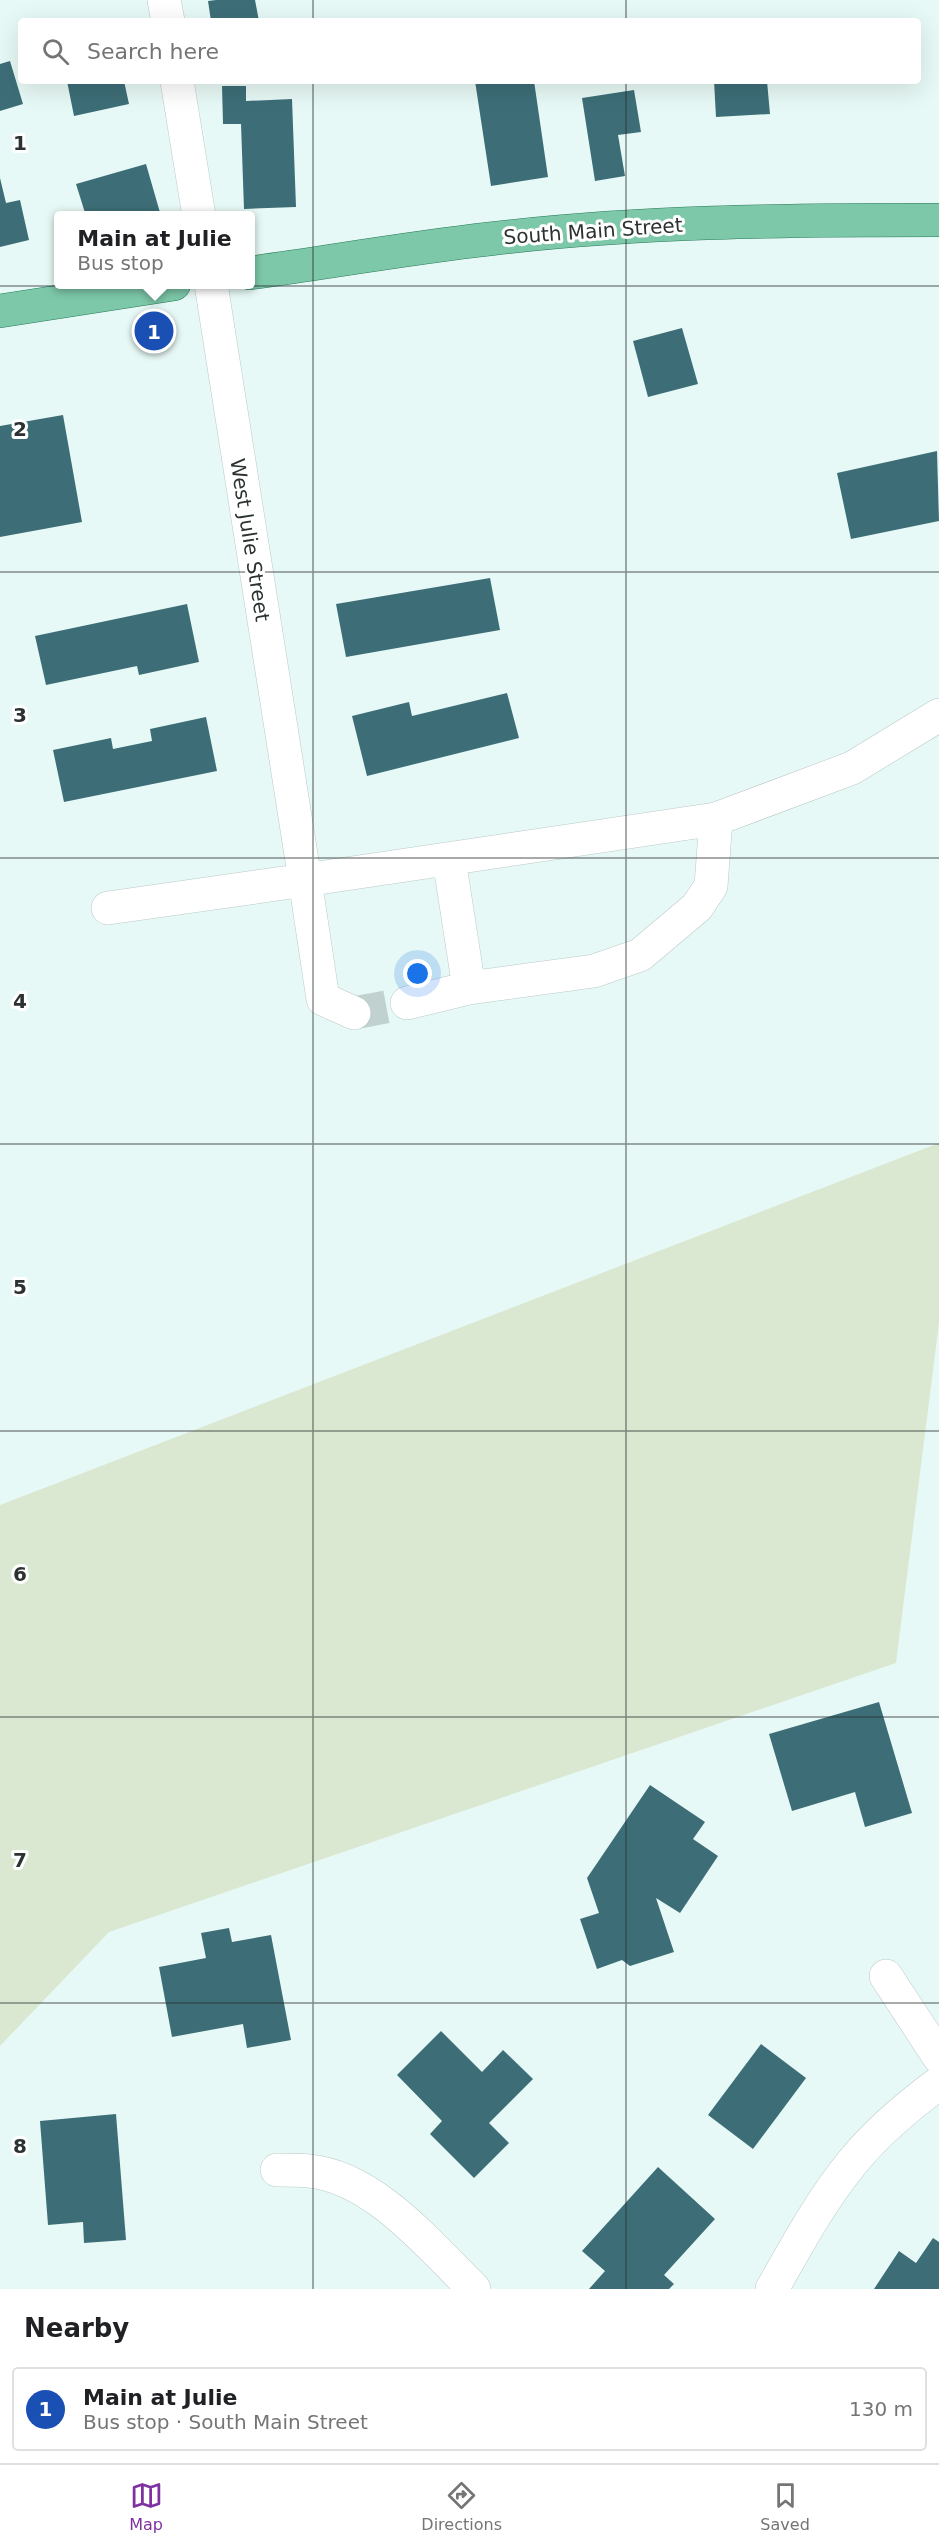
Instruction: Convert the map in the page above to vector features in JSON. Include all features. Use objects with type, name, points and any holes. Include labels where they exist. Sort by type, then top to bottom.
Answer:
[{"type":"main road","name":"South Main Street","points":[[255,272],[490,239],[643,226],[812,220],[939,220]]},
{"type":"main road","points":[[0,310],[146,289]]},
{"type":"street","points":[[164,0],[167,18]]},
{"type":"street","points":[[177,84],[198,211]]},
{"type":"street","name":"West Julie Street","points":[[211,289],[263,626],[293,796],[322,999],[354,1013]]},
{"type":"street","points":[[108,908],[716,819],[852,768],[939,715]]},
{"type":"street","points":[[407,1003],[469,988],[594,971],[640,955],[697,907],[711,886],[716,819]]},
{"type":"street","points":[[448,859],[469,988]]},
{"type":"street","points":[[886,1976],[939,2057]]},
{"type":"street","points":[[772,2289],[808,2227],[851,2164],[916,2101],[939,2083]]},
{"type":"street","points":[[277,2170],[311,2171],[340,2180],[381,2200],[474,2289]]},
{"type":"green space","points":[[939,1143],[939,1323],[896,1663],[109,1932],[0,2046],[0,1505]]},
{"type":"building","points":[[255,0],[258,18],[211,18],[208,1]]},
{"type":"building","points":[[10,61],[23,104],[0,111],[0,64]]},
{"type":"building","points":[[68,84],[125,84],[129,104],[74,116]]},
{"type":"building","points":[[475,84],[534,84],[548,177],[491,186]]},
{"type":"building","points":[[714,84],[767,84],[770,114],[716,117]]},
{"type":"building","points":[[222,86],[246,86],[246,101],[292,99],[296,207],[244,209],[241,124],[223,124]]},
{"type":"building","points":[[634,90],[641,132],[618,135],[625,176],[595,181],[582,98]]},
{"type":"building","points":[[146,164],[160,211],[84,211],[76,184]]},
{"type":"building","points":[[0,178],[6,203],[20,200],[29,240],[0,247]]},
{"type":"building","points":[[682,328],[698,384],[648,397],[633,341]]},
{"type":"building","points":[[63,415],[82,522],[0,537],[0,426]]},
{"type":"building","points":[[937,451],[939,521],[851,539],[837,473]]},
{"type":"building","points":[[490,578],[500,630],[346,657],[336,604]]},
{"type":"building","points":[[187,604],[199,662],[139,675],[137,666],[46,685],[35,636]]},
{"type":"building","points":[[507,693],[519,738],[367,776],[352,716],[409,702],[412,716]]},
{"type":"building","points":[[206,717],[217,771],[64,802],[53,750],[111,738],[113,749],[152,741],[150,729]]},
{"type":"building","points":[[879,1702],[912,1813],[865,1827],[855,1792],[792,1811],[769,1734]]},
{"type":"building","points":[[650,1785],[705,1822],[693,1839],[718,1856],[680,1913],[656,1898],[674,1952],[630,1966],[622,1960],[597,1969],[580,1919],[599,1913],[587,1878]]},
{"type":"building","points":[[229,1928],[232,1942],[271,1935],[291,2040],[247,2048],[243,2024],[172,2037],[159,1967],[206,1958],[201,1933]]},
{"type":"building","points":[[441,2031],[482,2072],[503,2050],[533,2079],[489,2123],[509,2143],[474,2178],[430,2134],[442,2121],[397,2075]]},
{"type":"building","points":[[761,2044],[806,2078],[753,2149],[708,2115]]},
{"type":"building","points":[[116,2114],[126,2240],[84,2243],[83,2222],[48,2225],[40,2121]]},
{"type":"building","points":[[658,2167],[715,2219],[664,2275],[674,2284],[669,2289],[589,2289],[605,2271],[582,2251]]},
{"type":"building","points":[[933,2238],[939,2242],[939,2289],[874,2289],[899,2251],[916,2263]]},
{"type":"tunnel","points":[[354,1013],[407,1003]]},
{"type":"place","name":"Main at Julie","points":[[154,331]]}]
